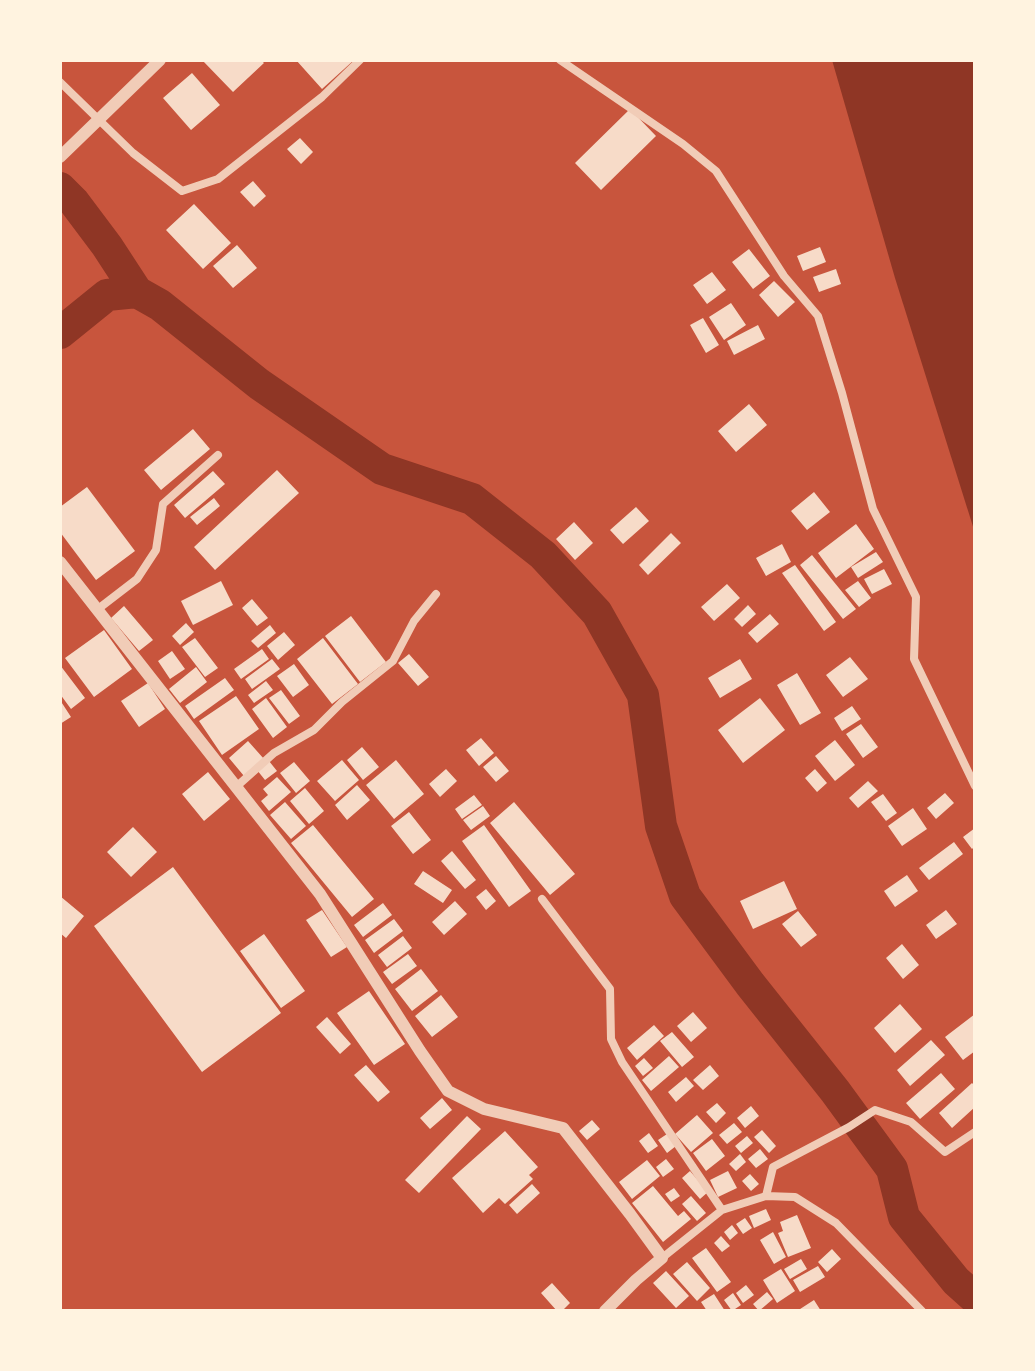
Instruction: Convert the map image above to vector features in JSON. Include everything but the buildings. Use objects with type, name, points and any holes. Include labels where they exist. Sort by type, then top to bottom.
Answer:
[{"type":"street","points":[[60,157],[160,60]]},
{"type":"street","points":[[60,82],[133,153],[182,191],[218,179],[322,97],[360,60]]},
{"type":"street","points":[[560,60],[683,144],[716,171],[784,276],[818,316],[873,509],[916,597],[914,659],[975,786]]},
{"type":"street","points":[[98,609],[137,579],[156,550],[163,504],[218,455]]},
{"type":"street","points":[[60,562],[320,894],[448,1091],[484,1109],[563,1128],[662,1258]]},
{"type":"street","points":[[236,787],[274,753],[314,730],[342,702],[393,661],[414,621],[436,594]]},
{"type":"street","points":[[542,899],[610,989],[611,1039],[622,1062],[722,1210]]},
{"type":"street","points":[[766,1196],[773,1167],[875,1110],[911,1122],[945,1152],[975,1132]]},
{"type":"street","points":[[605,1311],[636,1280],[722,1210],[766,1196],[795,1197],[836,1223],[922,1311]]},
{"type":"shaded area","points":[[832,60],[975,60],[975,533],[895,278]]},
{"type":"waterway","points":[[60,188],[107,246],[137,292]]},
{"type":"waterway","points":[[60,333],[107,295],[137,292],[160,305],[259,384],[382,469],[472,499],[543,555],[597,613],[643,695],[661,826],[685,896],[892,1169],[904,1217],[956,1281],[975,1298]]}]
